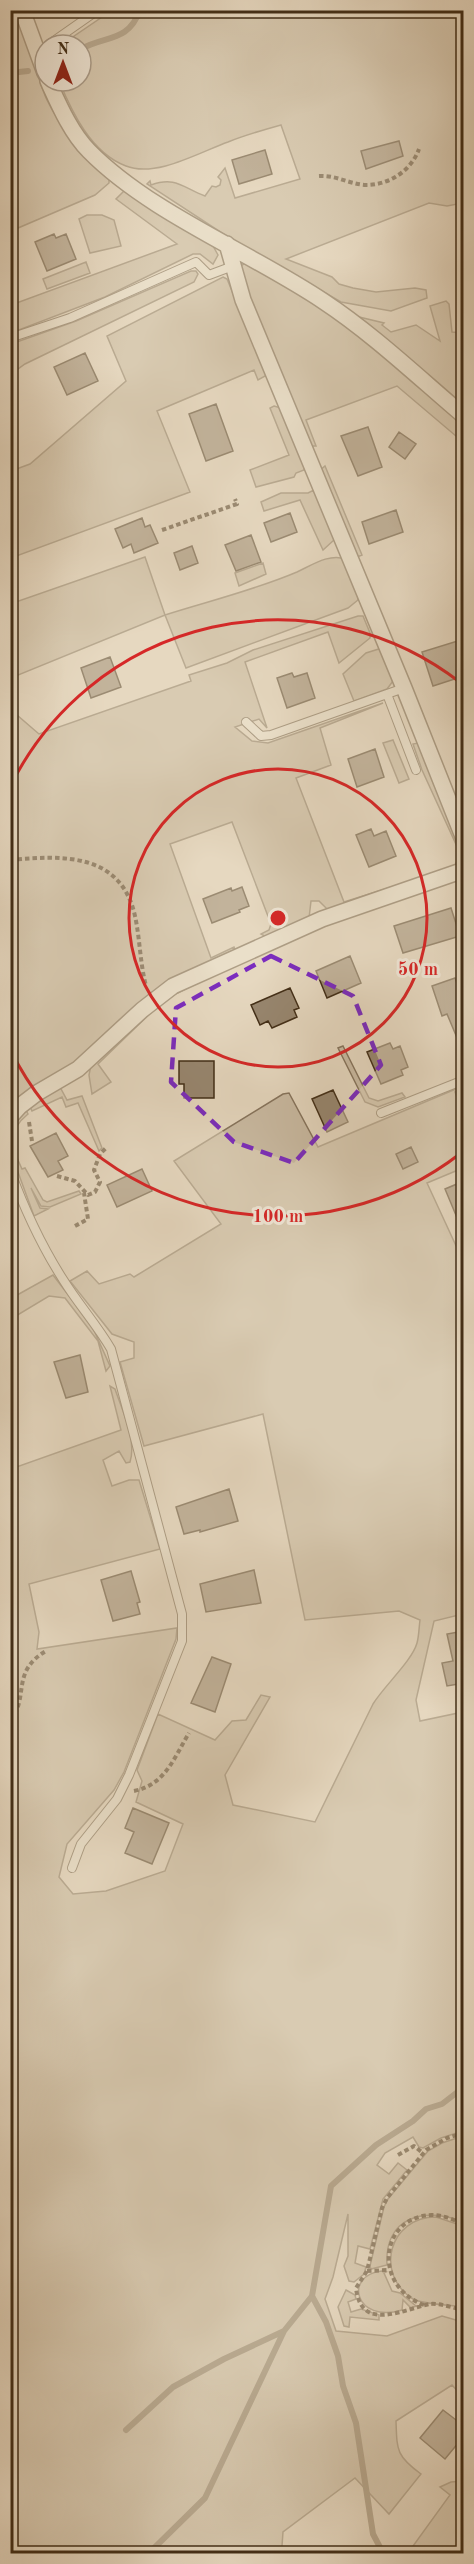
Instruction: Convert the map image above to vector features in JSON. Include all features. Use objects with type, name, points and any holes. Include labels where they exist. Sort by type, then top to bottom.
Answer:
[{"type":"street","points":[[22,10],[35,33]]},
{"type":"street","points":[[54,93],[88,150],[129,185],[325,302],[394,356],[464,416]]},
{"type":"street","points":[[227,244],[243,300],[464,839]]},
{"type":"street","points":[[10,1117],[20,1106],[37,1094],[78,1069],[156,998],[189,977],[322,919],[464,870]]},
{"type":"lane","points":[[65,33],[98,10]]},
{"type":"lane","points":[[10,338],[70,318],[196,262],[209,275],[233,266]]},
{"type":"lane","points":[[246,723],[261,736],[271,735],[404,688]]},
{"type":"lane","points":[[387,694],[416,770]]},
{"type":"lane","points":[[404,738],[420,731]]},
{"type":"lane","points":[[381,1113],[464,1080]]},
{"type":"lane","points":[[10,1170],[30,1219],[64,1282],[111,1349],[182,1614],[182,1641],[122,1791],[81,1844],[72,1868]]},
{"type":"path","points":[[319,176],[339,177],[365,185],[378,183],[401,174],[410,167],[418,149]]},
{"type":"path","points":[[162,530],[237,504],[235,500]]},
{"type":"path","points":[[10,860],[70,858],[98,865],[117,878],[129,896],[135,917],[146,986],[156,998]]},
{"type":"path","points":[[30,1112],[28,1127],[32,1141]]},
{"type":"path","points":[[84,1193],[88,1195],[95,1192],[99,1185],[94,1170],[100,1154],[107,1147]]},
{"type":"path","points":[[57,1176],[75,1181],[84,1193],[88,1219],[75,1226]]},
{"type":"path","points":[[10,1720],[17,1711],[24,1672],[37,1656],[46,1651]]},
{"type":"path","points":[[122,1791],[145,1789],[158,1782],[169,1770],[189,1733]]},
{"type":"path","points":[[464,2133],[435,2144],[423,2153],[384,2202],[367,2271],[356,2288],[364,2309],[391,2316],[434,2304],[464,2310]]},
{"type":"path","points":[[398,2155],[414,2146],[423,2153]]},
{"type":"path","points":[[426,2306],[403,2294],[389,2270],[389,2251],[394,2237],[415,2219],[438,2216],[464,2224]]},
{"type":"path","points":[[367,2271],[389,2270]]},
{"type":"highlighted area","points":[[271,956],[353,996],[381,1065],[294,1163],[234,1142],[171,1082],[176,1008]]},
{"type":"shaded area","points":[[10,11],[21,27],[33,61],[33,93],[44,93],[60,122],[109,176],[109,183],[95,195],[11,231]]},
{"type":"shaded area","points":[[111,11],[463,11],[463,203],[447,206],[429,203],[286,259],[332,277],[339,284],[353,288],[376,292],[415,288],[426,290],[427,298],[391,311],[341,302],[225,235],[147,184],[150,181],[151,185],[173,182],[205,196],[212,186],[220,185],[221,180],[218,177],[225,168],[235,198],[300,179],[281,125],[241,137],[178,162],[151,169],[126,166],[103,152],[84,130],[64,93],[93,93],[93,33],[79,33]]},
{"type":"shaded area","points":[[124,191],[213,246],[218,255],[213,264],[200,254],[193,254],[105,297],[11,333],[11,305],[177,244],[116,199]]},
{"type":"shaded area","points":[[87,215],[102,215],[114,220],[121,246],[90,253],[79,219]]},
{"type":"shaded area","points":[[86,262],[90,273],[47,289],[43,279]]},
{"type":"shaded area","points":[[246,263],[302,294],[369,342],[463,423],[463,442],[397,386],[306,420],[316,446],[307,446],[238,267]]},
{"type":"shaded area","points":[[191,271],[196,271],[198,274],[194,282],[25,364],[11,374],[11,344],[76,321]]},
{"type":"shaded area","points":[[223,277],[227,279],[267,375],[258,380],[254,370],[157,411],[190,492],[11,558],[11,471],[30,464],[126,381],[107,336]]},
{"type":"shaded area","points":[[446,301],[449,304],[452,332],[463,333],[463,410],[355,316],[384,323],[382,325],[391,332],[416,325],[440,341],[430,306]]},
{"type":"shaded area","points":[[274,406],[281,408],[305,466],[304,470],[296,473],[294,477],[256,487],[250,470],[289,455],[270,408]]},
{"type":"shaded area","points":[[325,466],[362,555],[357,557],[318,472]]},
{"type":"shaded area","points":[[314,490],[334,533],[334,540],[323,550],[300,500],[264,511],[261,502],[281,493],[308,493]]},
{"type":"shaded area","points":[[145,557],[165,615],[11,678],[10,604]]},
{"type":"shaded area","points":[[333,558],[345,559],[358,591],[358,600],[348,608],[186,668],[165,615],[265,584]]},
{"type":"shaded area","points":[[263,563],[266,574],[239,586],[235,573]]},
{"type":"shaded area","points":[[363,616],[370,638],[339,663],[328,632],[245,662],[267,728],[259,719],[235,727],[252,741],[268,743],[383,703],[320,728],[331,765],[296,778],[344,902],[439,872],[328,910],[319,901],[311,901],[309,918],[266,937],[261,934],[269,930],[271,924],[232,822],[170,844],[211,958],[234,947],[235,950],[177,979],[74,1068],[11,1102],[10,702],[17,715],[39,734],[191,681],[189,675],[227,663],[253,650]]},
{"type":"shaded area","points":[[382,648],[393,681],[387,689],[354,701],[343,674],[366,653]]},
{"type":"shaded area","points":[[393,740],[409,779],[399,783],[383,743]]},
{"type":"shaded area","points":[[418,743],[463,853],[463,862],[459,865],[456,863],[459,851],[422,770],[413,744]]},
{"type":"shaded area","points":[[193,985],[164,1000],[98,1064],[111,1082],[92,1094],[89,1075],[91,1065],[166,997]]},
{"type":"shaded area","points":[[343,1046],[369,1098],[378,1101],[402,1093],[405,1097],[378,1107],[365,1102],[338,1048]]},
{"type":"shaded area","points":[[463,1086],[463,1089],[455,1092],[463,1113],[463,1168],[427,1183],[458,1250],[463,1248],[463,1614],[434,1621],[416,1700],[420,1721],[463,1712],[463,2131],[441,2138],[423,2148],[419,2147],[413,2137],[385,2153],[377,2165],[389,2174],[398,2163],[407,2170],[383,2199],[370,2249],[358,2246],[355,2263],[366,2267],[364,2274],[354,2282],[349,2281],[344,2266],[348,2256],[348,2214],[333,2277],[325,2299],[336,2331],[387,2336],[442,2316],[463,2322],[463,2397],[452,2385],[396,2421],[398,2446],[402,2457],[421,2474],[389,2514],[355,2478],[283,2532],[282,2546],[274,2553],[11,2553],[10,1425],[11,1469],[121,1430],[110,1386],[115,1389],[128,1425],[132,1453],[130,1462],[126,1463],[119,1451],[103,1460],[112,1486],[129,1480],[139,1480],[160,1549],[29,1584],[39,1632],[37,1649],[177,1628],[176,1639],[124,1772],[114,1790],[67,1844],[59,1877],[73,1894],[106,1891],[165,1871],[183,1824],[136,1802],[142,1781],[137,1770],[158,1714],[215,1740],[232,1721],[246,1720],[261,1695],[270,1697],[225,1775],[233,1805],[315,1822],[373,1704],[414,1650],[418,1640],[420,1620],[399,1611],[305,1620],[263,1414],[144,1446],[120,1362],[134,1358],[134,1342],[112,1334],[70,1281],[87,1271],[99,1284],[130,1274],[134,1277],[221,1224],[174,1161],[283,1094],[289,1093],[318,1147]]},
{"type":"shaded area","points":[[60,1087],[67,1100],[82,1096],[102,1148],[99,1151],[78,1103],[66,1107],[62,1097],[32,1111],[29,1104]]},
{"type":"shaded area","points":[[25,1108],[28,1114],[16,1127],[13,1140],[15,1153],[22,1169],[25,1168],[43,1200],[47,1202],[79,1191],[81,1194],[50,1207],[41,1206],[31,1188],[40,1208],[48,1209],[34,1216],[11,1153],[10,1124]]},
{"type":"shaded area","points":[[53,1275],[92,1326],[110,1366],[106,1371],[98,1341],[65,1298],[49,1296],[11,1319],[10,1299]]},
{"type":"shaded area","points":[[463,2136],[463,2222],[435,2215],[410,2220],[400,2226],[392,2236],[387,2265],[371,2269],[384,2207],[388,2199],[428,2151],[442,2143]]},
{"type":"shaded area","points":[[436,2217],[463,2226],[463,2307],[417,2301],[401,2288],[394,2276],[391,2262],[392,2249],[398,2236],[407,2226],[420,2219]]},
{"type":"shaded area","points":[[386,2272],[384,2273],[392,2291],[400,2293],[416,2306],[411,2308],[403,2300],[402,2310],[386,2313],[365,2305],[360,2297],[359,2289],[362,2281],[370,2274]]},
{"type":"shaded area","points":[[346,2290],[355,2295],[356,2299],[348,2302],[351,2312],[361,2309],[379,2315],[379,2320],[350,2317],[349,2327],[344,2326],[338,2307]]},
{"type":"shaded area","points":[[463,2481],[463,2553],[408,2553],[450,2495],[440,2487],[451,2482]]},
{"type":"building","points":[[399,141],[403,156],[366,169],[361,151]]},
{"type":"building","points":[[265,150],[272,174],[239,184],[232,160]]},
{"type":"building","points":[[54,234],[56,238],[66,234],[76,259],[47,271],[35,242]]},
{"type":"building","points":[[85,353],[98,381],[67,395],[54,367]]},
{"type":"building","points":[[216,404],[233,451],[206,461],[189,414]]},
{"type":"building","points":[[368,427],[382,467],[358,476],[341,436]]},
{"type":"building","points":[[399,432],[416,444],[405,459],[389,447]]},
{"type":"building","points":[[396,510],[403,532],[369,544],[362,522]]},
{"type":"building","points":[[290,513],[297,532],[271,542],[264,523]]},
{"type":"building","points":[[142,518],[145,527],[150,525],[158,543],[134,553],[131,544],[123,548],[115,529]]},
{"type":"building","points":[[251,535],[261,562],[236,571],[225,545]]},
{"type":"building","points":[[192,546],[198,563],[180,570],[174,553]]},
{"type":"building","points":[[464,639],[464,676],[433,686],[422,652]]},
{"type":"building","points":[[110,657],[121,687],[91,698],[81,668]]},
{"type":"building","points":[[292,673],[294,677],[307,673],[315,698],[287,708],[277,678]]},
{"type":"building","points":[[375,749],[384,777],[357,787],[348,759]]},
{"type":"building","points":[[371,829],[374,836],[386,831],[396,856],[369,867],[356,835]]},
{"type":"building","points":[[242,887],[249,906],[212,923],[203,899],[231,888],[232,891]]},
{"type":"building","points":[[451,908],[460,936],[403,953],[394,926]]},
{"type":"building","points":[[350,956],[361,983],[327,998],[316,971]]},
{"type":"building","points":[[455,978],[464,1002],[463,1052],[447,1014],[442,1016],[432,986]]},
{"type":"building","points":[[290,988],[299,1008],[294,1010],[297,1017],[272,1028],[268,1021],[260,1025],[251,1005]]},
{"type":"building","points":[[390,1043],[393,1049],[400,1046],[408,1067],[401,1070],[403,1075],[381,1084],[367,1052]]},
{"type":"building","points":[[179,1061],[214,1061],[214,1098],[184,1098],[184,1084],[179,1084]]},
{"type":"building","points":[[333,1090],[348,1122],[327,1132],[312,1099]]},
{"type":"building","points":[[56,1133],[68,1156],[58,1161],[63,1170],[48,1177],[30,1146]]},
{"type":"building","points":[[411,1147],[418,1162],[403,1169],[396,1154]]},
{"type":"building","points":[[142,1169],[152,1191],[117,1207],[107,1185]]},
{"type":"building","points":[[464,1181],[464,1232],[463,1232],[445,1189]]},
{"type":"building","points":[[80,1355],[88,1392],[66,1398],[54,1362]]},
{"type":"building","points":[[229,1489],[238,1521],[200,1532],[200,1530],[184,1534],[176,1507]]},
{"type":"building","points":[[254,1570],[261,1603],[206,1612],[200,1584]]},
{"type":"building","points":[[131,1571],[140,1602],[137,1603],[140,1614],[113,1621],[101,1580]]},
{"type":"building","points":[[464,1631],[464,1683],[447,1686],[442,1663],[453,1661],[447,1634]]},
{"type":"building","points":[[212,1657],[231,1664],[215,1712],[191,1703]]},
{"type":"building","points":[[133,1808],[169,1823],[152,1864],[125,1853],[134,1832],[125,1828]]},
{"type":"building","points":[[443,2410],[464,2426],[464,2436],[445,2459],[420,2438]]},
{"type":"waterway","points":[[93,44],[115,37],[129,28],[140,10]]},
{"type":"waterway","points":[[10,73],[28,71]]},
{"type":"waterway","points":[[148,2554],[205,2498],[284,2331],[312,2296],[331,2186],[376,2145],[413,2121],[426,2109],[442,2104],[464,2087]]},
{"type":"waterway","points":[[312,2296],[326,2322],[338,2356],[343,2386],[356,2423],[373,2534],[383,2553]]},
{"type":"waterway","points":[[126,2430],[173,2387],[224,2359],[284,2331]]}]
